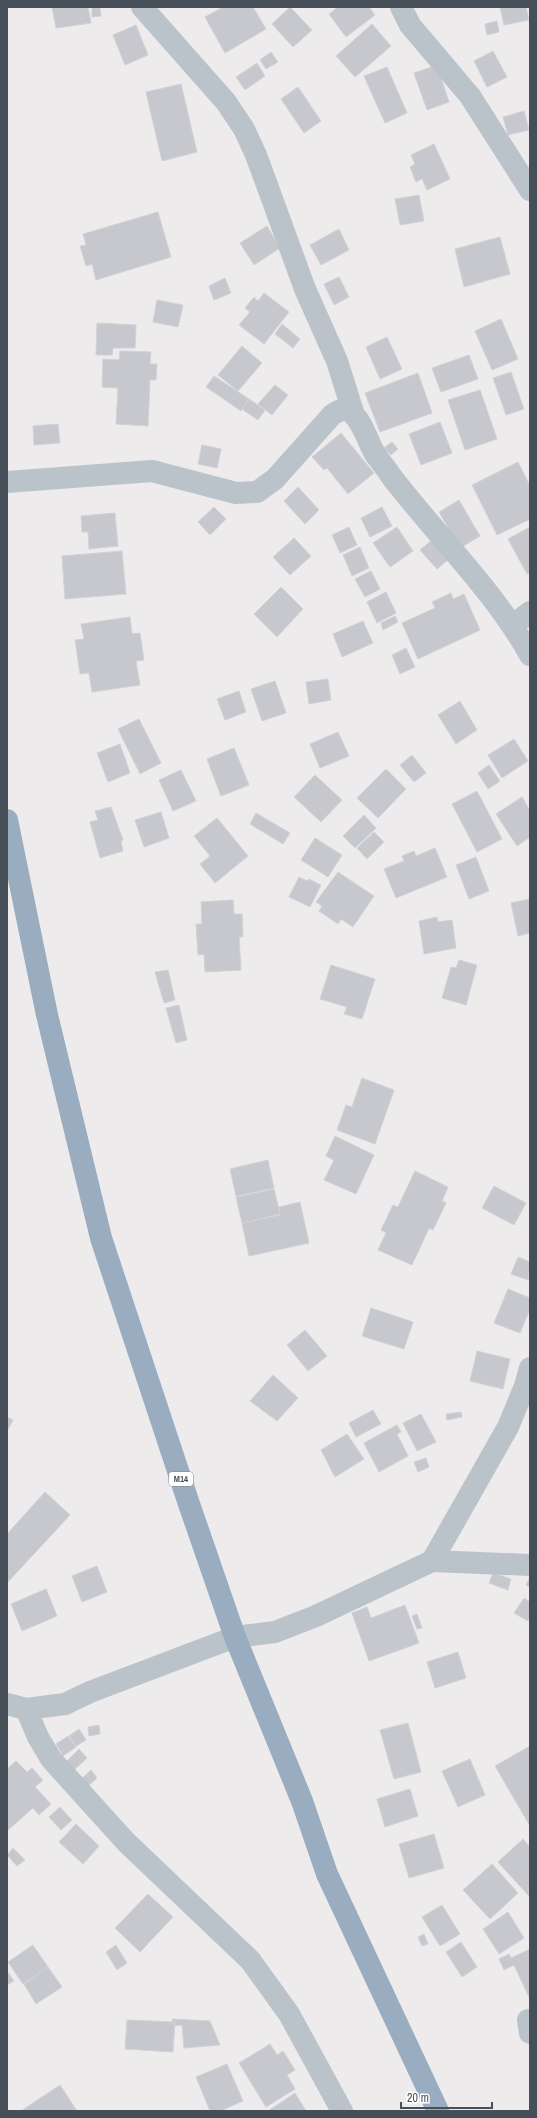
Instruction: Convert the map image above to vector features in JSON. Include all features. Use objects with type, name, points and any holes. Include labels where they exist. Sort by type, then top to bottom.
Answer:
[{"type":"highway","name":"M14","points":[[7,820],[47,1016],[101,1238],[235,1637],[302,1801],[327,1874],[438,2111]]},
{"type":"street","points":[[142,7],[226,102],[244,128],[256,155],[305,289],[338,361],[354,415],[375,454],[414,505],[495,600],[513,625],[530,655]]},
{"type":"street","points":[[401,7],[410,25],[470,96],[530,190]]},
{"type":"street","points":[[7,482],[152,471],[236,493],[257,492],[275,479],[332,414],[339,410],[347,410],[354,415]]},
{"type":"street","points":[[513,625],[530,612]]},
{"type":"street","points":[[432,1561],[508,1427],[525,1386],[530,1368]]},
{"type":"street","points":[[16,1707],[65,1704],[90,1692],[235,1637],[274,1632],[316,1616],[432,1561],[530,1565]]},
{"type":"street","points":[[16,1707],[38,1737],[51,1759],[126,1842],[250,1960],[289,2014],[342,2111]]},
{"type":"building","points":[[52,7],[88,7],[91,23],[56,28]]},
{"type":"building","points":[[92,7],[100,7],[101,16],[92,17]]},
{"type":"building","points":[[223,7],[253,7],[266,29],[225,53],[205,17]]},
{"type":"building","points":[[290,7],[312,30],[293,47],[272,24]]},
{"type":"building","points":[[338,7],[369,7],[375,15],[346,37],[329,14]]},
{"type":"building","points":[[500,7],[526,7],[529,20],[504,25]]},
{"type":"building","points":[[497,21],[499,32],[487,35],[485,24]]},
{"type":"building","points":[[372,24],[391,46],[355,77],[336,56]]},
{"type":"building","points":[[136,25],[148,55],[125,65],[113,35]]},
{"type":"building","points":[[493,51],[507,77],[487,87],[474,61]]},
{"type":"building","points":[[271,52],[278,62],[266,69],[260,60]]},
{"type":"building","points":[[257,63],[265,76],[245,90],[236,77]]},
{"type":"building","points":[[437,65],[449,102],[427,110],[414,73]]},
{"type":"building","points":[[387,67],[407,113],[385,123],[364,76]]},
{"type":"building","points":[[181,84],[197,152],[162,161],[146,92]]},
{"type":"building","points":[[298,87],[321,121],[304,133],[281,99]]},
{"type":"building","points":[[524,111],[529,130],[508,135],[503,117]]},
{"type":"building","points":[[434,144],[450,179],[427,190],[422,179],[416,182],[410,167],[415,164],[411,155]]},
{"type":"building","points":[[419,195],[424,221],[400,225],[395,199]]},
{"type":"building","points":[[158,212],[171,257],[96,280],[92,264],[86,266],[80,246],[86,245],[83,234]]},
{"type":"building","points":[[267,226],[280,248],[254,265],[240,243]]},
{"type":"building","points":[[339,229],[349,250],[321,265],[310,245]]},
{"type":"building","points":[[500,237],[510,274],[464,287],[455,249]]},
{"type":"building","points":[[339,277],[349,297],[334,305],[324,284]]},
{"type":"building","points":[[225,278],[231,293],[214,300],[209,286]]},
{"type":"building","points":[[264,293],[289,312],[264,344],[239,325],[250,312],[245,308],[254,297],[258,301]]},
{"type":"building","points":[[157,300],[183,305],[178,327],[153,322]]},
{"type":"building","points":[[501,319],[518,359],[492,370],[475,331]]},
{"type":"building","points":[[97,323],[136,325],[135,348],[113,348],[112,355],[96,355]]},
{"type":"building","points":[[282,324],[300,339],[293,348],[275,334]]},
{"type":"building","points":[[387,337],[402,369],[380,379],[366,347]]},
{"type":"building","points":[[242,346],[262,363],[238,391],[218,375]]},
{"type":"building","points":[[120,351],[151,352],[150,364],[157,364],[156,380],[150,380],[148,426],[116,424],[118,388],[102,387],[103,359],[119,360]]},
{"type":"building","points":[[469,355],[478,379],[441,392],[432,368]]},
{"type":"building","points":[[511,372],[524,409],[506,415],[493,378]]},
{"type":"building","points":[[418,373],[432,413],[380,432],[365,393]]},
{"type":"building","points":[[214,376],[249,399],[241,411],[206,387]]},
{"type":"building","points":[[275,385],[288,395],[272,415],[258,404]]},
{"type":"building","points":[[480,390],[497,439],[465,450],[448,400]]},
{"type":"building","points":[[249,399],[265,410],[258,420],[242,409]]},
{"type":"building","points":[[440,422],[452,453],[421,465],[409,434]]},
{"type":"building","points":[[58,424],[60,443],[34,445],[33,426]]},
{"type":"building","points":[[341,433],[374,473],[348,494],[327,468],[324,470],[312,457]]},
{"type":"building","points":[[392,442],[398,449],[391,455],[384,448]]},
{"type":"building","points":[[202,445],[221,449],[217,468],[198,464]]},
{"type":"building","points":[[518,462],[530,486],[530,519],[497,535],[472,485]]},
{"type":"building","points":[[298,487],[319,510],[305,524],[284,501]]},
{"type":"building","points":[[459,500],[480,536],[460,548],[439,512]]},
{"type":"building","points":[[214,507],[226,519],[210,535],[198,522]]},
{"type":"building","points":[[382,507],[392,526],[370,537],[361,518]]},
{"type":"building","points":[[115,513],[118,546],[89,549],[88,532],[82,532],[81,516]]},
{"type":"building","points":[[349,527],[357,545],[340,553],[332,535]]},
{"type":"building","points":[[397,527],[413,551],[390,567],[373,543]]},
{"type":"building","points":[[530,527],[530,573],[527,574],[508,539]]},
{"type":"building","points":[[294,538],[311,556],[290,575],[273,557]]},
{"type":"building","points":[[432,540],[449,559],[437,569],[420,550]]},
{"type":"building","points":[[360,547],[369,568],[352,576],[343,555]]},
{"type":"building","points":[[122,551],[126,594],[65,599],[62,556]]},
{"type":"building","points":[[371,571],[380,589],[365,597],[355,579]]},
{"type":"building","points":[[281,587],[303,609],[277,637],[254,614]]},
{"type":"building","points":[[386,592],[396,613],[377,623],[367,602]]},
{"type":"building","points":[[451,593],[453,599],[464,594],[480,630],[418,659],[402,623],[435,608],[432,602]]},
{"type":"building","points":[[395,616],[398,622],[383,630],[381,623]]},
{"type":"building","points":[[130,617],[132,634],[140,633],[144,660],[136,661],[140,685],[92,692],[89,673],[80,674],[75,640],[84,639],[81,624]]},
{"type":"building","points":[[363,621],[373,643],[342,657],[333,634]]},
{"type":"building","points":[[406,648],[415,667],[400,674],[392,655]]},
{"type":"building","points":[[328,679],[331,700],[309,704],[306,682]]},
{"type":"building","points":[[275,681],[286,713],[262,721],[251,689]]},
{"type":"building","points":[[239,691],[246,712],[225,720],[217,699]]},
{"type":"building","points":[[460,701],[477,730],[456,744],[438,715]]},
{"type":"building","points":[[139,719],[161,763],[140,774],[118,729]]},
{"type":"building","points":[[338,732],[349,756],[320,768],[310,744]]},
{"type":"building","points":[[514,739],[528,761],[502,778],[488,755]]},
{"type":"building","points":[[120,744],[130,773],[108,782],[97,753]]},
{"type":"building","points":[[234,748],[249,785],[221,796],[207,759]]},
{"type":"building","points":[[412,755],[426,773],[414,782],[400,765]]},
{"type":"building","points":[[489,765],[500,781],[488,789],[478,773]]},
{"type":"building","points":[[386,769],[406,789],[378,818],[357,798]]},
{"type":"building","points":[[181,770],[196,801],[173,811],[159,780]]},
{"type":"building","points":[[315,775],[342,800],[321,822],[294,797]]},
{"type":"building","points":[[477,791],[502,839],[477,852],[452,804]]},
{"type":"building","points":[[522,797],[530,811],[530,837],[517,846],[496,814]]},
{"type":"building","points":[[111,807],[123,840],[121,841],[123,851],[100,858],[90,822],[98,820],[95,811]]},
{"type":"building","points":[[161,812],[169,838],[144,847],[135,820]]},
{"type":"building","points":[[256,813],[290,833],[283,844],[250,824]]},
{"type":"building","points":[[364,815],[376,828],[355,848],[343,836]]},
{"type":"building","points":[[217,818],[248,856],[215,883],[200,864],[210,856],[194,836]]},
{"type":"building","points":[[374,832],[384,842],[367,859],[357,848]]},
{"type":"building","points":[[315,838],[342,855],[328,877],[301,860]]},
{"type":"building","points":[[435,848],[447,877],[396,898],[384,869],[404,861],[402,856],[414,851],[416,856]]},
{"type":"building","points":[[476,857],[489,891],[469,899],[456,865]]},
{"type":"building","points":[[338,872],[374,896],[353,927],[341,919],[338,924],[319,911],[322,906],[316,902]]},
{"type":"building","points":[[299,877],[307,881],[309,879],[321,885],[310,907],[289,897]]},
{"type":"building","points":[[530,899],[530,933],[518,936],[511,903]]},
{"type":"building","points":[[233,900],[234,914],[242,914],[243,937],[239,937],[241,970],[205,972],[204,954],[198,955],[196,924],[202,924],[201,902]]},
{"type":"building","points":[[437,917],[438,922],[452,920],[456,948],[424,954],[419,921]]},
{"type":"building","points":[[459,960],[477,965],[466,1005],[442,998],[451,967],[456,968]]},
{"type":"building","points":[[331,965],[375,979],[362,1019],[344,1014],[347,1007],[320,999]]},
{"type":"building","points":[[168,970],[175,1000],[164,1003],[155,972]]},
{"type":"building","points":[[179,1005],[187,1040],[176,1043],[166,1008]]},
{"type":"building","points":[[362,1078],[394,1090],[375,1144],[337,1130],[346,1105],[352,1107]]},
{"type":"building","points":[[335,1136],[374,1155],[356,1194],[324,1180],[334,1160],[326,1156]]},
{"type":"building","points":[[268,1160],[274,1188],[236,1196],[230,1169]]},
{"type":"building","points":[[415,1171],[448,1187],[442,1201],[446,1203],[433,1230],[429,1228],[412,1265],[378,1250],[386,1233],[381,1230],[393,1205],[398,1207]]},
{"type":"building","points":[[494,1186],[526,1203],[514,1225],[482,1208]]},
{"type":"building","points":[[274,1189],[280,1214],[242,1223],[236,1197]]},
{"type":"building","points":[[300,1202],[309,1243],[249,1256],[242,1223],[280,1215],[279,1207]]},
{"type":"building","points":[[518,1257],[530,1262],[528,1280],[511,1274]]},
{"type":"building","points":[[508,1289],[530,1298],[530,1309],[520,1333],[494,1323]]},
{"type":"building","points":[[371,1308],[413,1322],[404,1349],[362,1336]]},
{"type":"building","points":[[305,1330],[327,1356],[308,1371],[287,1345]]},
{"type":"building","points":[[477,1351],[510,1359],[503,1389],[470,1381]]},
{"type":"building","points":[[273,1375],[298,1398],[277,1421],[250,1401]]},
{"type":"building","points":[[373,1410],[381,1424],[356,1437],[349,1423]]},
{"type":"building","points":[[461,1412],[462,1417],[447,1420],[446,1414]]},
{"type":"building","points":[[421,1414],[436,1442],[417,1451],[403,1423]]},
{"type":"building","points":[[7,1417],[13,1420],[7,1431]]},
{"type":"building","points":[[397,1425],[401,1432],[397,1434],[408,1456],[379,1472],[364,1443]]},
{"type":"building","points":[[347,1434],[364,1459],[335,1477],[321,1450]]},
{"type":"building","points":[[426,1458],[429,1467],[418,1472],[414,1462]]},
{"type":"building","points":[[45,1492],[70,1515],[7,1583],[7,1534]]},
{"type":"building","points":[[97,1566],[107,1592],[82,1602],[72,1576]]},
{"type":"building","points":[[493,1573],[511,1579],[508,1590],[489,1583]]},
{"type":"building","points":[[530,1577],[530,1587],[526,1585]]},
{"type":"building","points":[[46,1589],[57,1616],[22,1631],[11,1604]]},
{"type":"building","points":[[524,1598],[530,1602],[530,1617],[528,1621],[514,1613]]},
{"type":"building","points":[[405,1605],[419,1643],[369,1661],[352,1613],[367,1607],[371,1618]]},
{"type":"building","points":[[417,1614],[422,1628],[417,1629],[412,1616]]},
{"type":"building","points":[[458,1652],[466,1678],[435,1688],[427,1662]]},
{"type":"building","points":[[408,1723],[421,1772],[394,1779],[380,1730]]},
{"type":"building","points":[[99,1725],[100,1734],[89,1736],[88,1727]]},
{"type":"building","points":[[79,1729],[86,1740],[76,1746],[69,1736]]},
{"type":"building","points":[[68,1736],[76,1747],[63,1756],[56,1744]]},
{"type":"building","points":[[530,1746],[530,1826],[495,1766]]},
{"type":"building","points":[[79,1749],[87,1758],[74,1770],[66,1762]]},
{"type":"building","points":[[470,1759],[485,1795],[458,1807],[442,1771]]},
{"type":"building","points":[[16,1761],[27,1772],[32,1768],[43,1780],[35,1787],[51,1804],[39,1815],[33,1808],[7,1831],[7,1785],[9,1783],[7,1781],[7,1769]]},
{"type":"building","points":[[91,1770],[97,1778],[88,1786],[81,1779]]},
{"type":"building","points":[[410,1789],[418,1816],[385,1827],[377,1799]]},
{"type":"building","points":[[60,1807],[72,1820],[61,1830],[49,1817]]},
{"type":"building","points":[[76,1824],[99,1846],[83,1864],[59,1842]]},
{"type":"building","points":[[434,1834],[444,1868],[409,1878],[399,1844]]},
{"type":"building","points":[[523,1839],[530,1847],[529,1896],[498,1862]]},
{"type":"building","points":[[13,1848],[25,1860],[17,1866],[7,1855]]},
{"type":"building","points":[[492,1864],[518,1893],[490,1919],[463,1890]]},
{"type":"building","points":[[148,1894],[173,1917],[140,1952],[115,1928]]},
{"type":"building","points":[[442,1905],[460,1934],[440,1946],[422,1917]]},
{"type":"building","points":[[508,1912],[524,1938],[499,1954],[483,1929]]},
{"type":"building","points":[[424,1934],[428,1944],[422,1946],[418,1937]]},
{"type":"building","points":[[461,1942],[477,1967],[462,1977],[446,1952]]},
{"type":"building","points":[[33,1945],[48,1967],[23,1984],[8,1962]]},
{"type":"building","points":[[116,1945],[127,1963],[117,1970],[106,1952]]},
{"type":"building","points":[[530,1949],[529,1997],[514,1965],[504,1970],[499,1959],[509,1954],[511,1958]]},
{"type":"building","points":[[48,1967],[62,1987],[36,2004],[24,1984]]},
{"type":"building","points":[[7,1971],[14,1981],[7,1985]]},
{"type":"building","points":[[172,2019],[210,2021],[220,2045],[184,2048],[182,2025],[174,2026]]},
{"type":"building","points":[[127,2020],[175,2022],[173,2052],[125,2049]]},
{"type":"building","points":[[270,2044],[277,2055],[283,2051],[295,2070],[287,2075],[295,2089],[266,2107],[239,2063]]},
{"type":"building","points":[[227,2064],[243,2101],[220,2111],[210,2111],[196,2077]]},
{"type":"building","points":[[60,2085],[77,2111],[21,2111]]},
{"type":"building","points":[[295,2093],[306,2111],[268,2111]]}]
